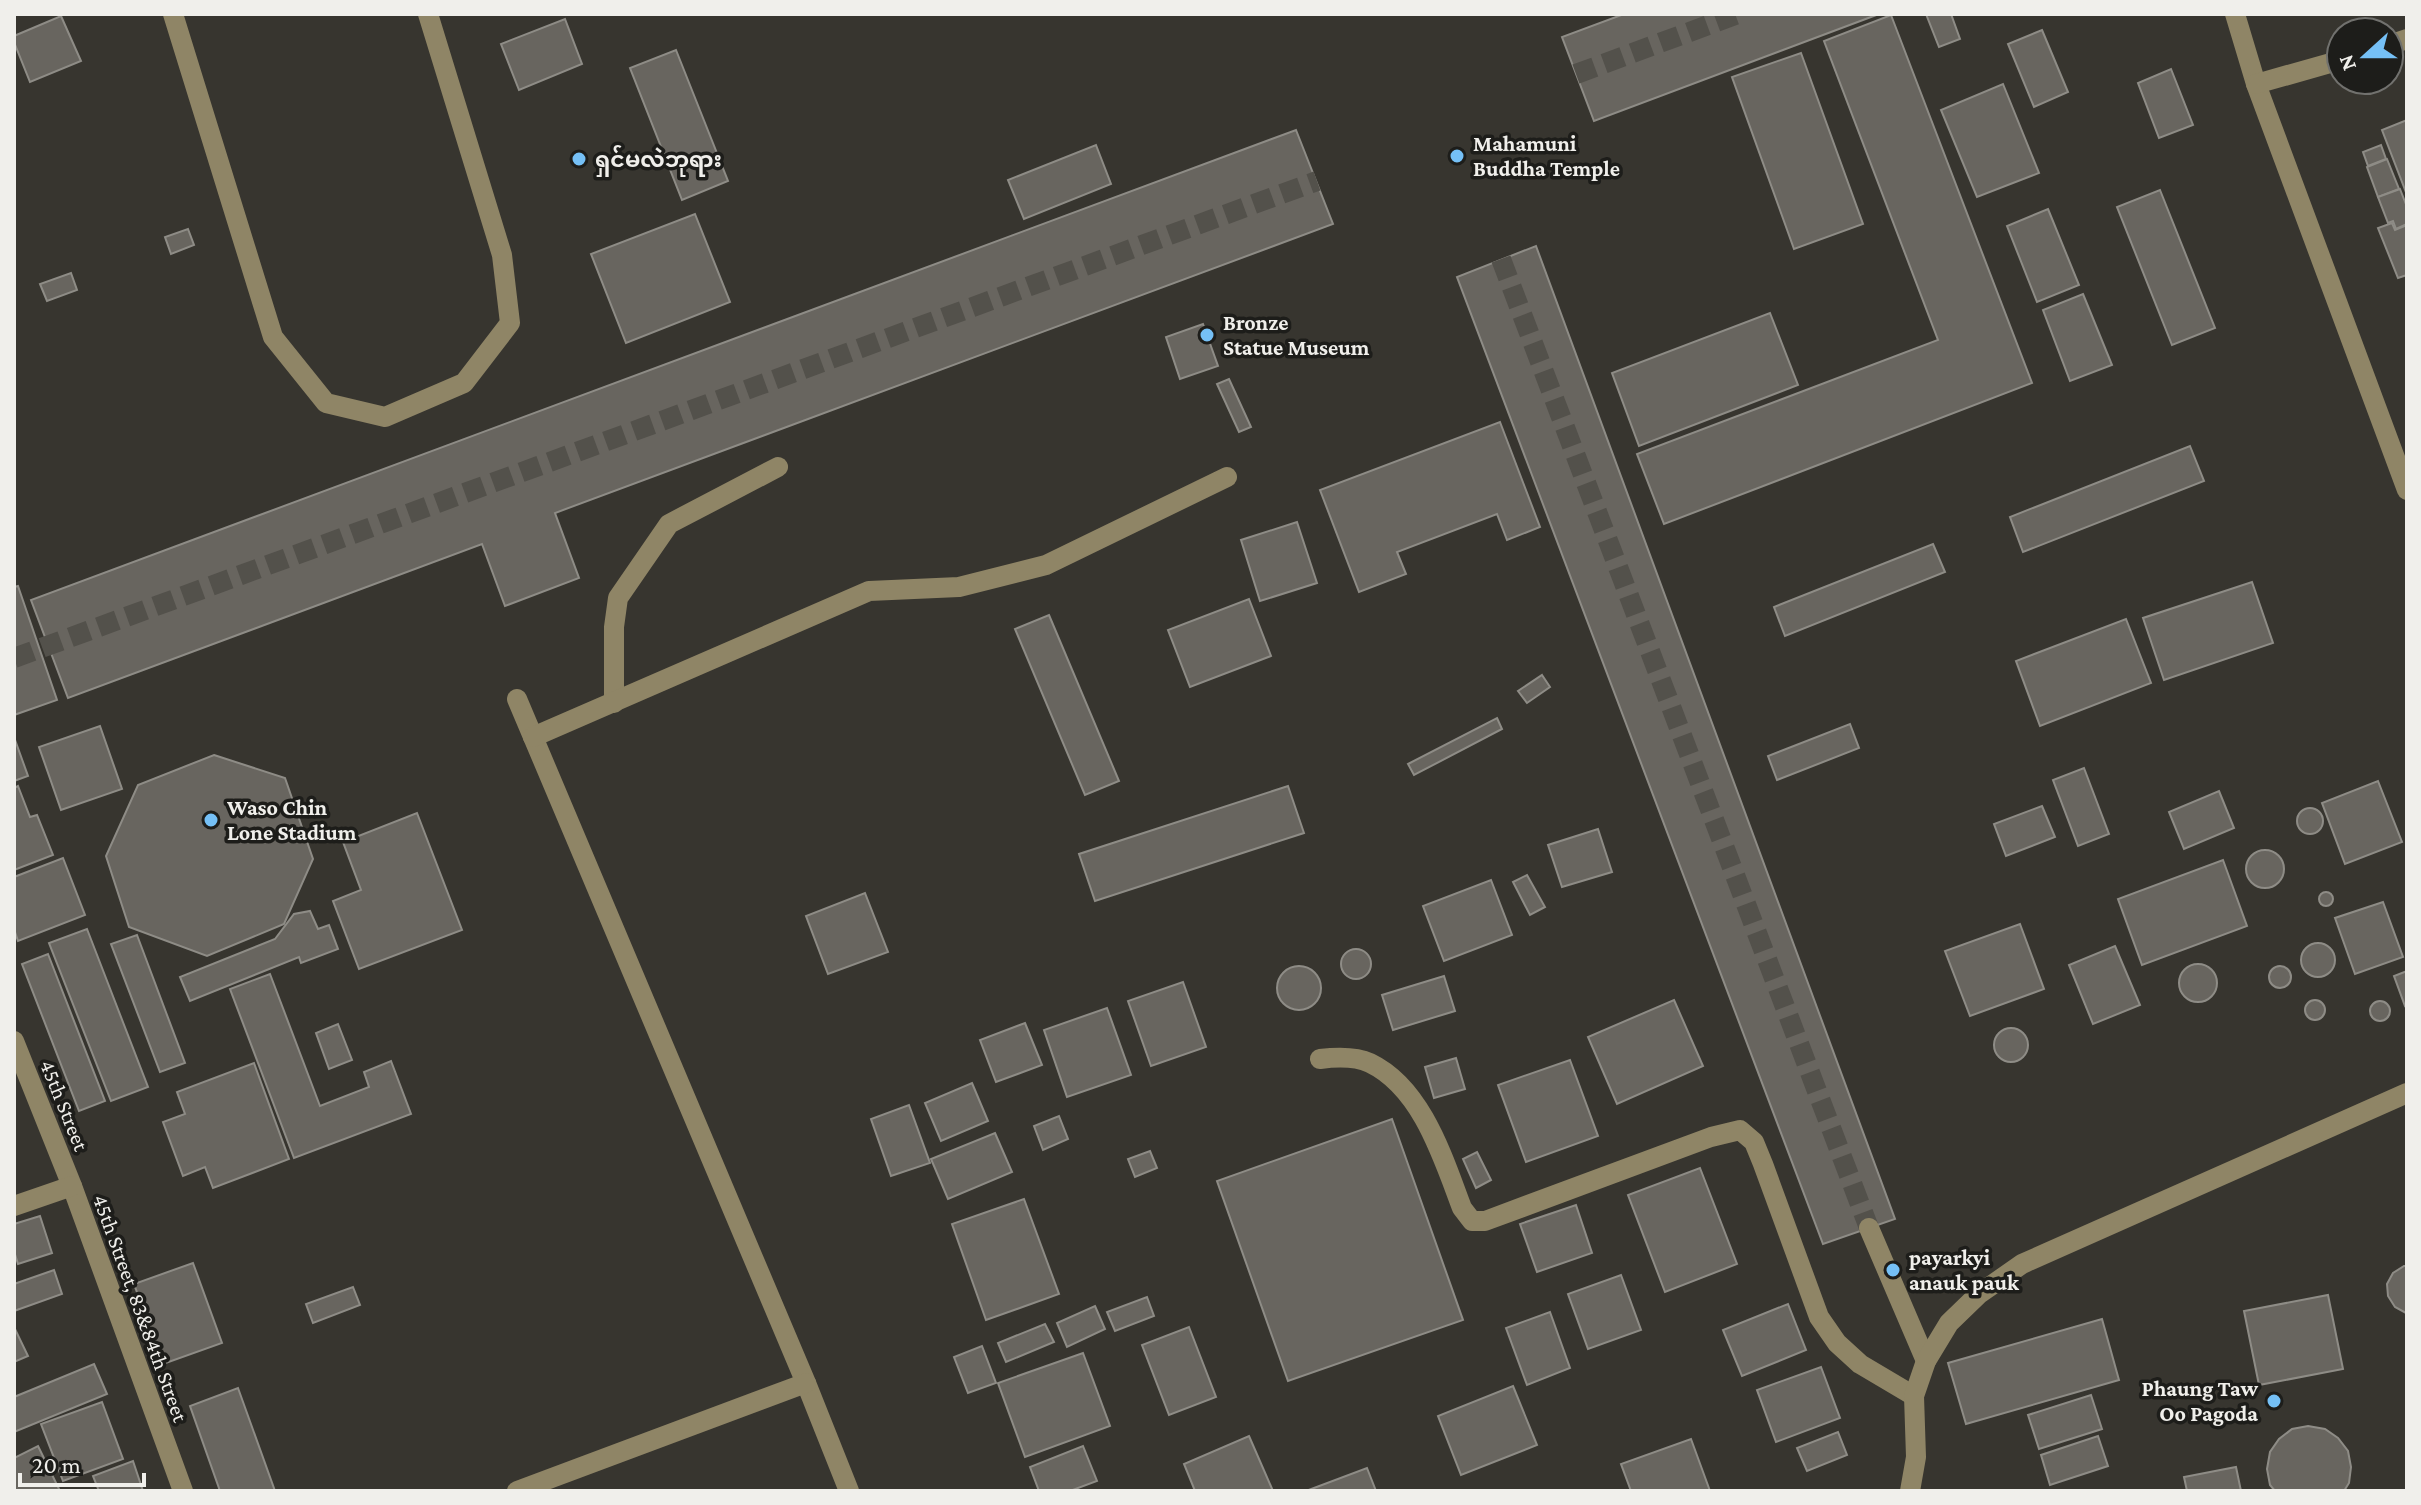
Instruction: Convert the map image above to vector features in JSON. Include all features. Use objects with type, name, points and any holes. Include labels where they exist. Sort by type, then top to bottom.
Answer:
[{"type":"street","points":[[173,14],[273,337],[326,403],[385,417],[464,383],[510,323],[502,255],[428,14]]},
{"type":"street","points":[[2235,14],[2256,84],[2407,490]]},
{"type":"street","points":[[2256,84],[2325,65]]},
{"type":"street","points":[[614,703],[614,627],[618,598],[669,524],[778,467]]},
{"type":"street","points":[[533,737],[869,591],[959,587],[1046,565],[1227,477]]},
{"type":"street","points":[[517,699],[849,1491]]},
{"type":"street","name":"45th Street","points":[[14,1041],[72,1186]]},
{"type":"street","points":[[1320,1059],[1339,1057],[1368,1062],[1388,1075],[1408,1095],[1423,1119],[1462,1208],[1472,1221],[1485,1221],[1711,1137],[1740,1130],[1754,1142],[1819,1317],[1837,1343],[1860,1364],[1914,1396]]},
{"type":"street","points":[[1910,1491],[1916,1457],[1914,1396],[1926,1361],[1949,1323],[1979,1294],[2022,1264],[2407,1093]]},
{"type":"street","points":[[14,1206],[72,1186]]},
{"type":"street","name":"45th Street, 83&84th Street","points":[[72,1186],[183,1491]]},
{"type":"street","points":[[1869,1228],[1926,1361]]},
{"type":"street","points":[[517,1491],[806,1383]]},
{"type":"building","points":[[1624,14],[1879,14],[1594,121],[1562,37]]},
{"type":"building","points":[[1926,14],[1951,14],[1960,39],[1939,47]]},
{"type":"building","points":[[1891,15],[2032,383],[1664,524],[1637,454],[1938,340],[1824,41]]},
{"type":"building","points":[[61,16],[81,61],[30,82],[14,36]]},
{"type":"building","points":[[565,19],[582,64],[519,90],[501,44]]},
{"type":"building","points":[[2042,30],[2068,92],[2034,107],[2008,44]]},
{"type":"building","points":[[676,50],[728,181],[682,200],[630,68]]},
{"type":"building","points":[[1801,53],[1863,224],[1794,249],[1732,77]]},
{"type":"building","points":[[2171,69],[2193,125],[2159,138],[2138,83]]},
{"type":"building","points":[[2003,84],[2039,173],[1977,197],[1941,110]]},
{"type":"building","points":[[2407,120],[2407,195],[2382,130]]},
{"type":"building","points":[[1296,130],[1333,224],[555,513],[579,578],[505,606],[482,544],[68,698],[31,600]]},
{"type":"building","points":[[1096,145],[1111,184],[1024,219],[1008,180]]},
{"type":"building","points":[[2381,145],[2386,159],[2368,166],[2363,152]]},
{"type":"building","points":[[2387,159],[2399,189],[2378,197],[2367,167]]},
{"type":"building","points":[[2400,189],[2407,207],[2407,224],[2396,229],[2393,221],[2388,223],[2378,197]]},
{"type":"building","points":[[2160,190],[2215,328],[2172,345],[2117,207]]},
{"type":"building","points":[[2048,209],[2079,285],[2037,302],[2007,226]]},
{"type":"building","points":[[695,214],[730,302],[626,343],[591,254]]},
{"type":"building","points":[[2392,223],[2395,230],[2407,225],[2407,275],[2398,278],[2378,228]]},
{"type":"building","points":[[188,229],[194,245],[171,254],[165,237]]},
{"type":"building","points":[[1536,246],[1895,1219],[1823,1244],[1457,277]]},
{"type":"building","points":[[71,273],[77,290],[47,301],[40,284]]},
{"type":"building","points":[[2083,294],[2112,365],[2070,381],[2043,310]]},
{"type":"building","points":[[1770,313],[1798,385],[1639,446],[1612,373]]},
{"type":"building","points":[[1203,324],[1218,366],[1180,379],[1166,337]]},
{"type":"building","points":[[1229,379],[1251,427],[1239,432],[1217,384]]},
{"type":"building","points":[[1500,422],[1540,527],[1507,540],[1497,514],[1397,552],[1406,574],[1359,592],[1320,490]]},
{"type":"building","points":[[2190,446],[2204,481],[2023,552],[2010,517]]},
{"type":"building","points":[[1297,522],[1317,583],[1260,601],[1241,540]]},
{"type":"building","points":[[1933,544],[1945,572],[1785,636],[1774,607]]},
{"type":"building","points":[[2252,582],[2273,643],[2164,680],[2143,618]]},
{"type":"building","points":[[18,586],[57,700],[14,715],[14,587]]},
{"type":"building","points":[[1249,599],[1271,656],[1190,687],[1168,630]]},
{"type":"building","points":[[1049,615],[1119,781],[1085,795],[1015,629]]},
{"type":"building","points":[[2126,619],[2151,683],[2040,726],[2016,661]]},
{"type":"building","points":[[1542,675],[1550,687],[1527,703],[1518,691]]},
{"type":"building","points":[[1497,718],[1502,729],[1414,775],[1408,764]]},
{"type":"building","points":[[1850,724],[1859,748],[1777,780],[1768,756]]},
{"type":"building","points":[[100,726],[122,789],[61,810],[39,747]]},
{"type":"building","points":[[14,737],[28,776],[14,781]]},
{"type":"building","name":"Waso Chin Lone Stadium","points":[[214,755],[285,778],[313,859],[284,924],[207,956],[129,927],[106,856],[138,785]]},
{"type":"building","points":[[2084,768],[2109,834],[2078,846],[2053,780]]},
{"type":"building","points":[[2378,781],[2402,842],[2345,864],[2322,803]]},
{"type":"building","points":[[18,786],[30,817],[37,815],[53,855],[14,870],[14,788]]},
{"type":"building","points":[[1288,786],[1304,833],[1095,901],[1079,854]]},
{"type":"building","points":[[2219,791],[2234,828],[2184,849],[2169,812]]},
{"type":"building","points":[[2042,806],[2055,837],[2006,856],[1994,824]]},
{"type":"building","points":[[2310,808],[2320,811],[2323,821],[2320,831],[2310,834],[2300,831],[2297,821],[2300,811]]},
{"type":"building","points":[[417,813],[462,930],[359,969],[333,901],[361,890],[343,842]]},
{"type":"building","points":[[1598,829],[1612,872],[1562,887],[1548,845]]},
{"type":"building","points":[[2265,850],[2279,855],[2284,869],[2279,883],[2265,888],[2251,883],[2246,869],[2251,855]]},
{"type":"building","points":[[63,858],[85,915],[18,941],[14,929],[14,877]]},
{"type":"building","points":[[2223,860],[2247,926],[2142,965],[2118,899]]},
{"type":"building","points":[[1527,875],[1545,907],[1530,915],[1513,882]]},
{"type":"building","points":[[1491,880],[1512,935],[1444,961],[1423,906]]},
{"type":"building","points":[[2326,892],[2333,899],[2326,906],[2319,899]]},
{"type":"building","points":[[865,893],[888,952],[828,974],[806,916]]},
{"type":"building","points":[[2383,902],[2403,957],[2355,974],[2335,918]]},
{"type":"building","points":[[310,911],[318,929],[329,925],[338,949],[301,963],[299,957],[190,1001],[180,977],[275,939],[294,914]]},
{"type":"building","points":[[2020,924],[2044,989],[1970,1016],[1945,951]]},
{"type":"building","points":[[87,929],[148,1087],[111,1101],[49,943]]},
{"type":"building","points":[[137,935],[185,1063],[160,1072],[111,944]]},
{"type":"building","points":[[2318,943],[2330,948],[2335,960],[2330,972],[2318,977],[2306,972],[2301,960],[2306,948]]},
{"type":"building","points":[[2115,946],[2140,1005],[2093,1024],[2069,965]]},
{"type":"building","points":[[1356,949],[1367,953],[1371,964],[1367,975],[1356,979],[1345,975],[1341,964],[1345,953]]},
{"type":"building","points":[[48,954],[105,1101],[79,1111],[22,964]]},
{"type":"building","points":[[2198,964],[2211,970],[2217,983],[2211,996],[2198,1002],[2185,996],[2179,983],[2185,970]]},
{"type":"building","points":[[1299,966],[1314,973],[1321,988],[1314,1003],[1299,1010],[1284,1003],[1277,988],[1284,973]]},
{"type":"building","points":[[2280,966],[2288,969],[2291,977],[2288,985],[2280,988],[2272,985],[2269,977],[2272,969]]},
{"type":"building","points":[[2407,971],[2407,1005],[2405,1006],[2394,976]]},
{"type":"building","points":[[270,974],[320,1106],[369,1087],[364,1072],[391,1061],[411,1114],[294,1158],[230,989]]},
{"type":"building","points":[[1444,976],[1455,1011],[1393,1030],[1382,995]]},
{"type":"building","points":[[1183,982],[1206,1047],[1151,1066],[1128,1001]]},
{"type":"building","points":[[1674,1000],[1703,1066],[1617,1104],[1588,1037]]},
{"type":"building","points":[[2315,1000],[2322,1003],[2325,1010],[2322,1017],[2315,1020],[2308,1017],[2305,1010],[2308,1003]]},
{"type":"building","points":[[2380,1001],[2387,1004],[2390,1011],[2387,1018],[2380,1021],[2373,1018],[2370,1011],[2373,1004]]},
{"type":"building","points":[[1107,1008],[1131,1075],[1067,1097],[1044,1030]]},
{"type":"building","points":[[1025,1023],[1042,1065],[996,1082],[980,1040]]},
{"type":"building","points":[[338,1024],[352,1060],[329,1069],[316,1033]]},
{"type":"building","points":[[2011,1028],[2023,1033],[2028,1045],[2023,1057],[2011,1062],[1999,1057],[1994,1045],[1999,1033]]},
{"type":"building","points":[[1456,1058],[1465,1089],[1434,1098],[1425,1067]]},
{"type":"building","points":[[1570,1060],[1598,1136],[1526,1162],[1498,1085]]},
{"type":"building","points":[[254,1063],[289,1159],[213,1188],[205,1167],[183,1176],[163,1122],[185,1114],[177,1092]]},
{"type":"building","points":[[972,1083],[988,1121],[941,1141],[925,1103]]},
{"type":"building","points":[[909,1105],[930,1163],[891,1176],[871,1119]]},
{"type":"building","points":[[1059,1116],[1068,1139],[1043,1150],[1034,1126]]},
{"type":"building","points":[[1392,1119],[1463,1320],[1288,1381],[1217,1181]]},
{"type":"building","points":[[995,1133],[1012,1172],[948,1199],[931,1159]]},
{"type":"building","points":[[1150,1151],[1157,1168],[1135,1177],[1128,1159]]},
{"type":"building","points":[[1477,1152],[1491,1180],[1476,1188],[1463,1159]]},
{"type":"building","points":[[1700,1168],[1737,1264],[1665,1292],[1628,1195]]},
{"type":"building","points":[[1024,1199],[1059,1294],[986,1320],[952,1224]]},
{"type":"building","points":[[1576,1205],[1592,1253],[1537,1272],[1520,1224]]},
{"type":"building","points":[[40,1216],[52,1253],[18,1264],[14,1251],[14,1224]]},
{"type":"building","points":[[193,1263],[222,1343],[163,1364],[134,1284]]},
{"type":"building","points":[[2407,1266],[2406,1313],[2395,1307],[2388,1296],[2387,1284],[2393,1273]]},
{"type":"building","points":[[54,1270],[62,1294],[14,1311],[14,1284]]},
{"type":"building","points":[[1621,1275],[1641,1330],[1588,1349],[1568,1294]]},
{"type":"building","points":[[353,1287],[360,1305],[313,1323],[306,1304]]},
{"type":"building","points":[[2328,1295],[2343,1369],[2259,1385],[2244,1311]]},
{"type":"building","points":[[1147,1297],[1154,1316],[1115,1331],[1107,1312]]},
{"type":"building","points":[[1788,1304],[1806,1350],[1742,1376],[1723,1330]]},
{"type":"building","points":[[1095,1306],[1105,1329],[1067,1347],[1057,1323]]},
{"type":"building","points":[[1550,1312],[1570,1368],[1527,1385],[1506,1328]]},
{"type":"building","points":[[2102,1319],[2119,1380],[1966,1424],[1948,1363]]},
{"type":"building","points":[[1045,1324],[1054,1342],[1006,1362],[998,1343]]},
{"type":"building","points":[[14,1327],[28,1356],[14,1362]]},
{"type":"building","points":[[1189,1327],[1216,1397],[1169,1415],[1142,1345]]},
{"type":"building","points":[[982,1346],[996,1383],[968,1393],[954,1357]]},
{"type":"building","points":[[1083,1353],[1110,1426],[1025,1457],[998,1383]]},
{"type":"building","points":[[94,1364],[107,1394],[14,1432],[14,1397]]},
{"type":"building","points":[[1821,1367],[1840,1418],[1776,1442],[1757,1390]]},
{"type":"building","points":[[1513,1386],[1537,1445],[1461,1475],[1438,1416]]},
{"type":"building","points":[[238,1388],[275,1491],[220,1491],[190,1406]]},
{"type":"building","points":[[2091,1395],[2102,1429],[2039,1449],[2028,1415]]},
{"type":"building","points":[[102,1402],[123,1459],[63,1481],[41,1424]]},
{"type":"building","points":[[2308,1426],[2325,1429],[2338,1438],[2348,1451],[2351,1467],[2349,1483],[2344,1491],[2275,1491],[2270,1485],[2267,1469],[2270,1452],[2279,1439],[2292,1429]]},
{"type":"building","points":[[1838,1432],[1847,1455],[1807,1471],[1797,1448]]},
{"type":"building","points":[[1249,1436],[1273,1491],[1195,1491],[1184,1464]]},
{"type":"building","points":[[2098,1436],[2108,1466],[2050,1485],[2041,1455]]},
{"type":"building","points":[[1691,1439],[1710,1491],[1631,1491],[1621,1464]]},
{"type":"building","points":[[38,1446],[60,1491],[14,1491],[14,1458]]},
{"type":"building","points":[[1083,1446],[1097,1481],[1070,1491],[1039,1491],[1030,1467]]},
{"type":"building","points":[[133,1461],[143,1491],[99,1491],[93,1476]]},
{"type":"building","points":[[2236,1467],[2241,1491],[2187,1491],[2184,1477]]},
{"type":"building","points":[[1367,1468],[1376,1491],[1306,1491]]},
{"type":"tunnel","points":[[1576,74],[1738,14]]},
{"type":"tunnel","points":[[14,658],[1317,181]]},
{"type":"tunnel","points":[[1501,259],[1869,1228]]},
{"type":"place","name":"Mahamuni Buddha Temple","points":[[1457,156]]},
{"type":"place","name":"ရှင်မလဲဘုရား","points":[[579,159]]},
{"type":"place","name":"Bronze Statue Museum","points":[[1207,335]]},
{"type":"place","name":"Waso Chin Lone Stadium","points":[[211,820]]},
{"type":"place","name":"payarkyi anauk pauk","points":[[1893,1270]]},
{"type":"place","name":"Phaung Taw Oo Pagoda","points":[[2274,1401]]}]
